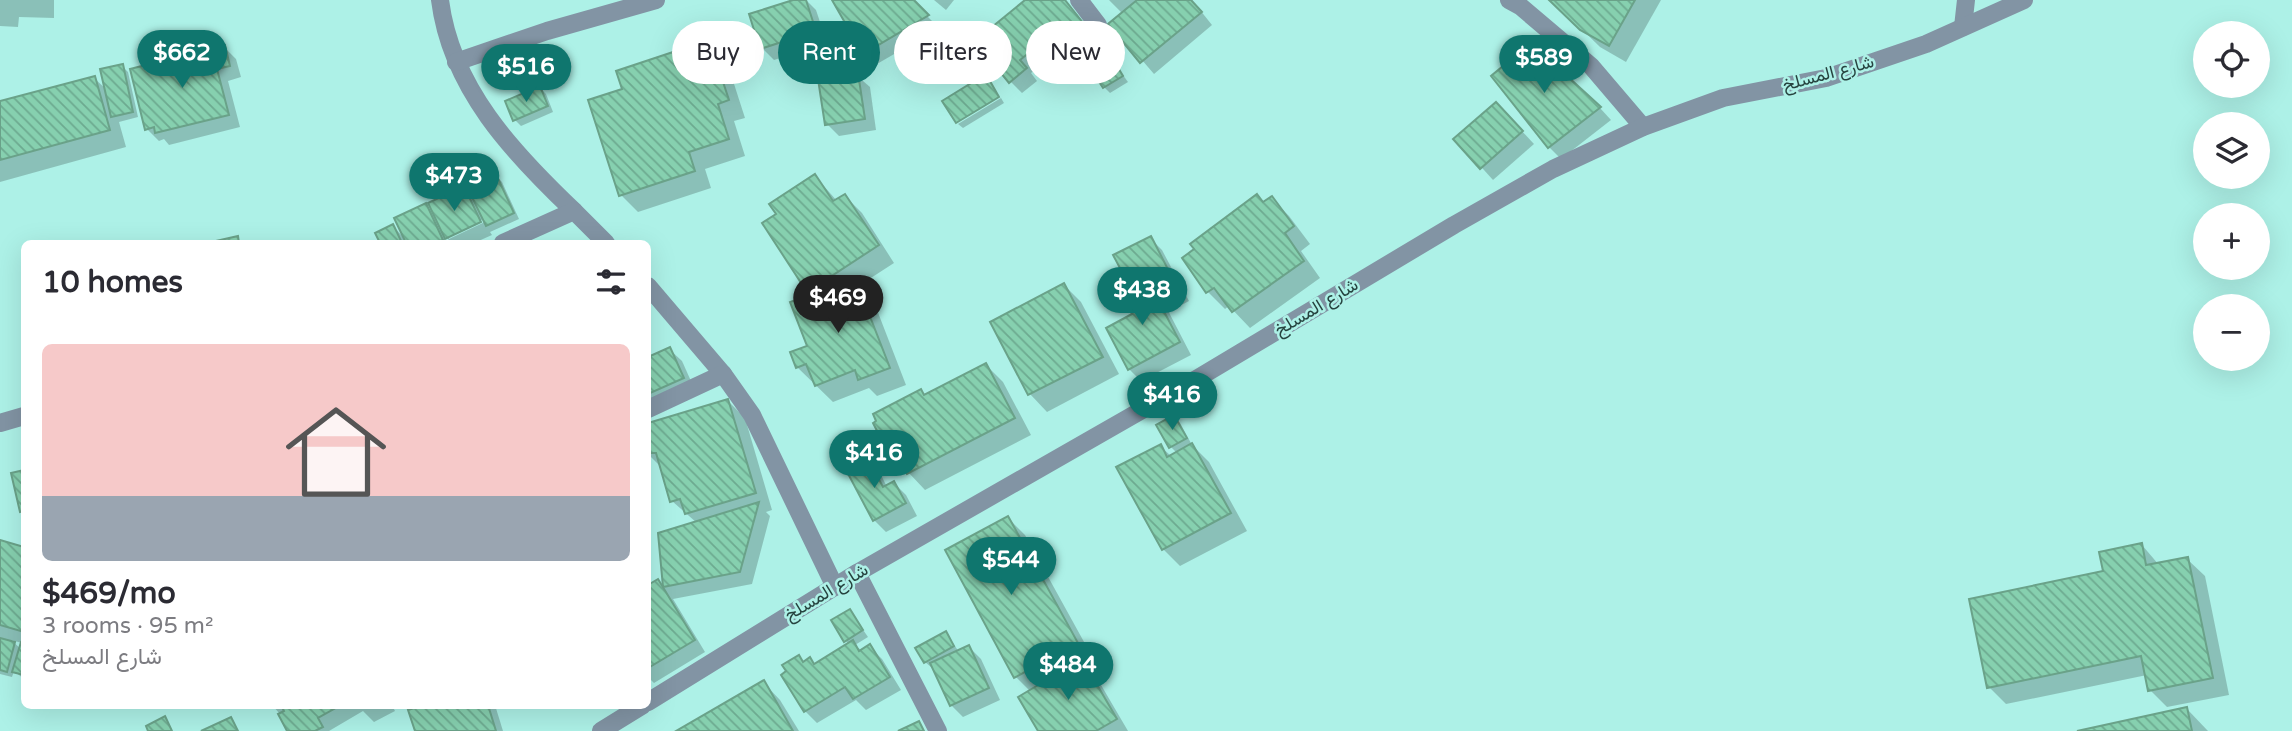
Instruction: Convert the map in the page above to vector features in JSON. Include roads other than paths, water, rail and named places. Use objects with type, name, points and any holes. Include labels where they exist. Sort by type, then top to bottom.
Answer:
[{"type":"street","points":[[440,0],[456,62],[478,104],[525,165],[603,240]]},
{"type":"street","points":[[456,62],[656,0]]},
{"type":"street","points":[[1079,0],[1096,21]]},
{"type":"street","points":[[1509,0],[1520,6],[1591,66],[1643,127]]},
{"type":"street","points":[[1963,27],[1966,0]]},
{"type":"street","name":"شارع المسلخ","points":[[651,700],[857,573],[1198,378],[1553,169],[1643,127],[1723,98],[1826,78],[1926,44],[2024,0]]},
{"type":"street","points":[[510,240],[574,211]]},
{"type":"street","points":[[651,290],[723,374],[752,415],[835,587]]},
{"type":"street","points":[[651,408],[723,374]]},
{"type":"street","points":[[0,423],[21,417]]},
{"type":"street","points":[[857,573],[937,731]]},
{"type":"street","points":[[601,731],[637,709]]}]
